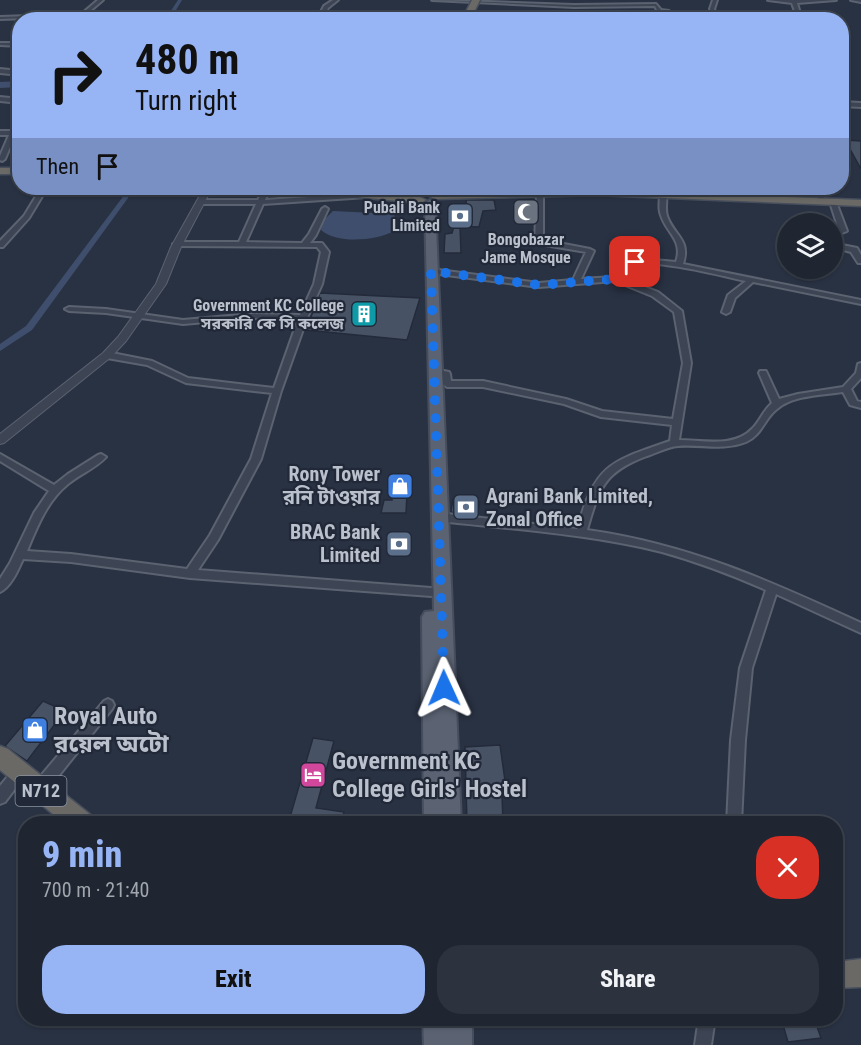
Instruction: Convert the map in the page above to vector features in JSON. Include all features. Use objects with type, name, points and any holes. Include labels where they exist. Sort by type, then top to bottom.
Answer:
[{"type":"highway","points":[[377,195],[428,200],[457,195]]},
{"type":"highway","points":[[772,195],[861,203]]},
{"type":"highway","name":"N712","points":[[0,756],[74,816]]},
{"type":"highway","points":[[843,974],[861,973]]},
{"type":"main road","points":[[428,200],[450,816]]},
{"type":"main road","points":[[428,200],[435,816]]},
{"type":"main road","points":[[436,1026],[437,1045]]},
{"type":"main road","points":[[459,1026],[459,1045]]},
{"type":"street","points":[[86,12],[101,0]]},
{"type":"street","points":[[324,12],[326,7],[336,0]]},
{"type":"street","points":[[378,0],[406,0]]},
{"type":"street","points":[[434,0],[600,2],[658,5],[660,10],[667,12]]},
{"type":"street","points":[[770,0],[794,2],[834,0]]},
{"type":"street","points":[[853,0],[861,1]]},
{"type":"street","points":[[794,2],[797,12]]},
{"type":"street","points":[[1,165],[12,142]]},
{"type":"street","points":[[0,245],[27,217],[40,195]]},
{"type":"street","points":[[0,440],[106,355],[162,284],[177,244],[204,195]]},
{"type":"street","points":[[242,243],[264,195]]},
{"type":"street","points":[[201,202],[260,202],[354,195]]},
{"type":"street","points":[[540,195],[539,242],[590,251],[576,282]]},
{"type":"street","points":[[662,195],[663,220],[674,231],[682,245],[682,256],[678,266]]},
{"type":"street","points":[[822,195],[835,213]]},
{"type":"street","points":[[304,244],[312,235],[325,209]]},
{"type":"street","points":[[177,244],[304,244],[319,245],[325,252],[318,284],[303,318],[277,391],[256,459],[210,545],[190,574]]},
{"type":"street","points":[[843,246],[854,249],[861,261]]},
{"type":"street","points":[[616,279],[628,264],[635,262],[678,266],[861,302]]},
{"type":"street","points":[[431,271],[539,285],[616,279],[656,294],[670,304],[681,319],[680,330],[687,363],[674,443]]},
{"type":"street","points":[[726,312],[731,297],[750,281]]},
{"type":"street","points":[[69,309],[183,322],[252,316],[303,318]]},
{"type":"street","points":[[106,355],[149,363],[186,380],[277,391]]},
{"type":"street","points":[[581,534],[589,503],[601,479],[618,464],[674,443],[719,444],[739,441],[759,429],[766,414],[777,404],[846,389],[860,374],[861,366]]},
{"type":"street","points":[[434,372],[446,374],[447,384],[483,384],[566,402],[601,414],[678,423]]},
{"type":"street","points":[[763,373],[777,404]]},
{"type":"street","points":[[846,389],[853,403],[861,405]]},
{"type":"street","points":[[0,457],[55,490]]},
{"type":"street","points":[[0,588],[21,555],[34,524],[55,490],[101,457]]},
{"type":"street","points":[[439,517],[581,534],[691,556],[772,588],[861,628]]},
{"type":"street","points":[[21,555],[71,558],[190,574],[431,592]]},
{"type":"street","points":[[734,816],[738,740],[746,668],[772,588]]},
{"type":"street","points":[[39,789],[108,705]]},
{"type":"street","points":[[0,797],[19,773]]},
{"type":"street","points":[[704,1045],[706,1026]]},
{"type":"water","points":[[333,211],[394,214],[396,221],[394,231],[367,239],[336,237],[321,230],[322,222]]},
{"type":"building","points":[[849,140],[861,141],[861,169],[849,147]]},
{"type":"building","points":[[466,200],[494,200],[496,210],[483,211],[479,227],[460,226],[461,253],[444,253],[445,234],[452,233],[456,219],[448,219],[449,212],[467,212]]},
{"type":"building","name":"Government KC College সরকারি কে সি কলেজ","points":[[320,293],[420,298],[407,340],[306,330]]},
{"type":"building","points":[[393,474],[408,474],[406,513],[381,513],[384,500],[392,500]]},
{"type":"building","name":"Agrani Bank Limited, Zonal Office","points":[[453,499],[480,502],[477,515],[451,512]]},
{"type":"building","name":"BRAC Bank Limited","points":[[411,538],[411,550],[388,551],[387,539]]},
{"type":"building","name":"Royal Auto রয়েল অটো","points":[[43,701],[65,711],[27,761],[5,746]]},
{"type":"building","name":"Government KC College Girls' Hostel","points":[[313,738],[334,741],[316,808],[344,812],[343,816],[290,816]]},
{"type":"building","points":[[500,745],[507,795],[502,794],[503,816],[467,816],[465,747]]},
{"type":"building","points":[[783,1026],[817,1026],[821,1038],[788,1042]]},
{"type":"waterway","points":[[172,12],[180,0]]},
{"type":"waterway","points":[[0,85],[12,84]]},
{"type":"waterway","points":[[0,348],[29,328],[126,195]]},
{"type":"place","name":"Bongobazar Jame Mosque","points":[[526,212]]},
{"type":"place","name":"Pubali Bank Limited","points":[[460,216]]},
{"type":"place","name":"Government KC College সরকারি কে সি কলেজ","points":[[364,314]]},
{"type":"place","name":"Rony Tower রনি টাওয়ার","points":[[400,486]]},
{"type":"place","name":"Agrani Bank Limited, Zonal Office","points":[[466,507]]},
{"type":"place","name":"BRAC Bank Limited","points":[[399,544]]},
{"type":"place","name":"Royal Auto রয়েল অটো","points":[[35,730]]},
{"type":"place","name":"Government KC College Girls' Hostel","points":[[313,775]]},
{"type":"route","points":[[444,688],[431,271],[539,285],[616,279],[628,264],[635,262]]}]
